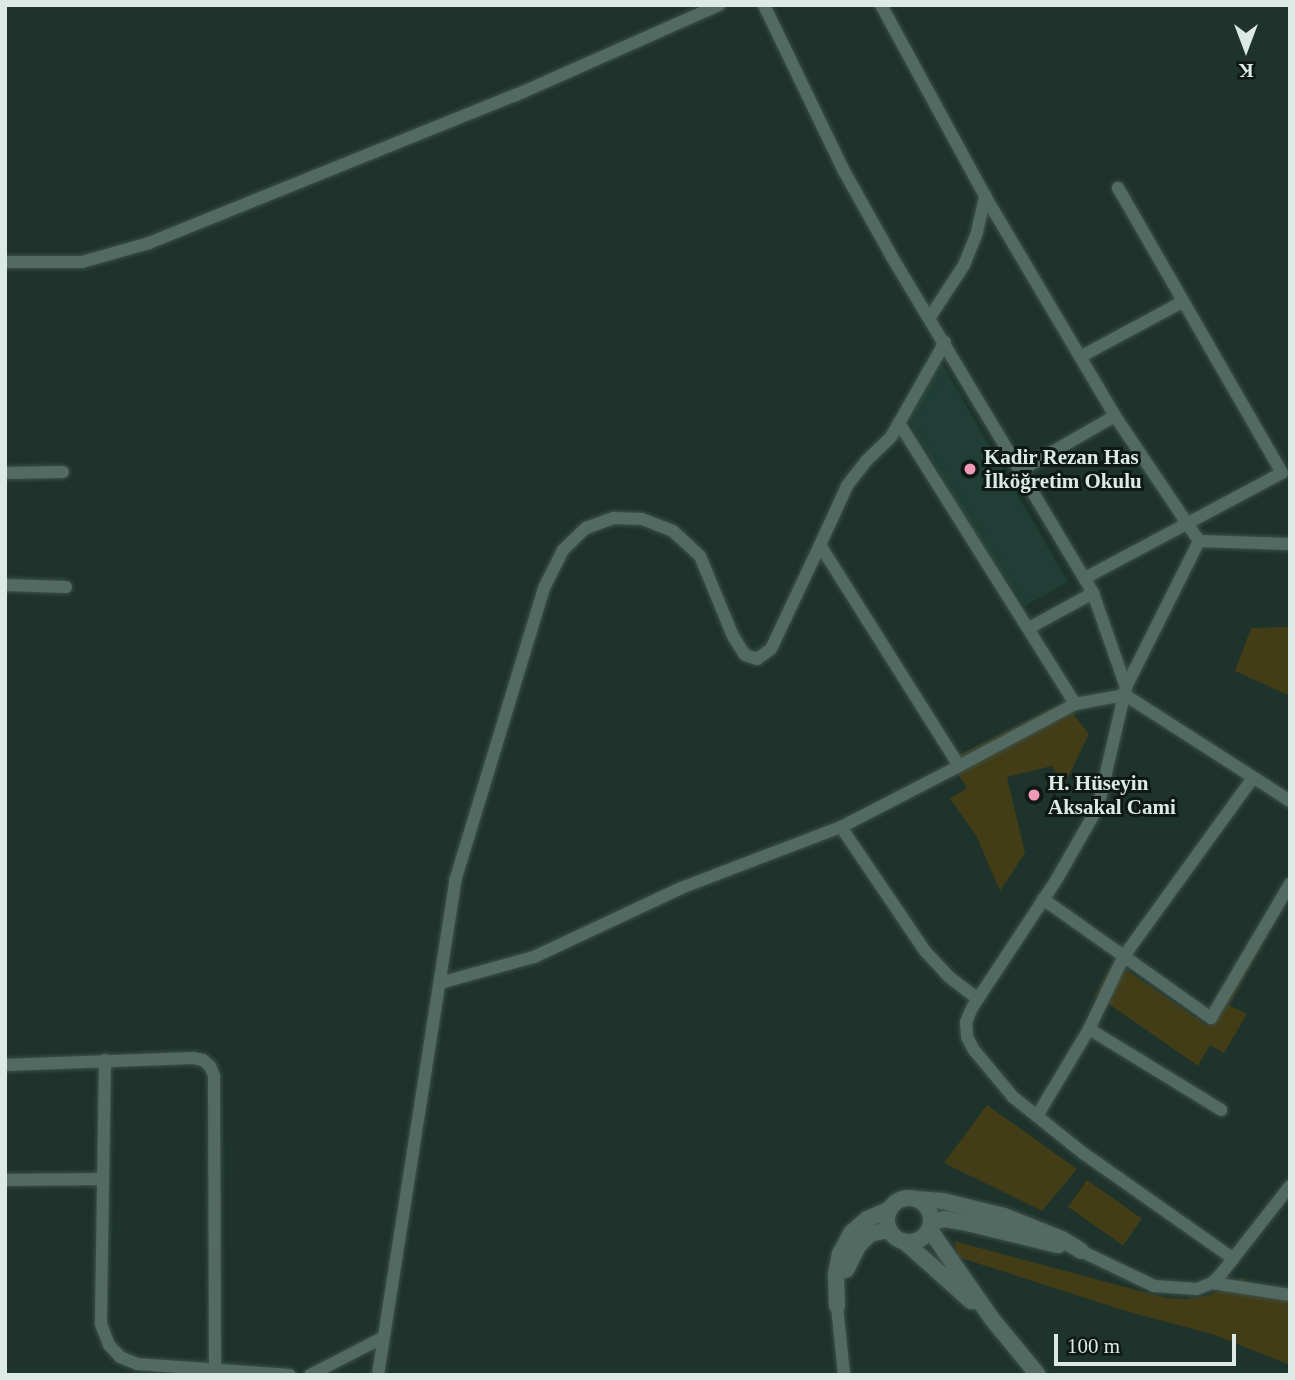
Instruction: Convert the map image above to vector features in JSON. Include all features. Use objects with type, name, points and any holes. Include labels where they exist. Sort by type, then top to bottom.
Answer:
[{"type":"street","points":[[5,262],[82,262],[149,243],[491,106],[719,5]]},
{"type":"street","points":[[764,5],[844,171],[1093,593],[1126,691],[1290,801]]},
{"type":"street","points":[[881,5],[985,196],[1080,358],[1186,525],[1199,541],[1290,544]]},
{"type":"street","points":[[1084,578],[1282,472],[1118,188]]},
{"type":"street","points":[[930,317],[964,265],[977,232],[985,196]]},
{"type":"street","points":[[1080,358],[1182,302]]},
{"type":"street","points":[[378,1375],[451,902],[462,855],[544,588],[569,541],[595,523],[623,517],[653,522],[673,531],[700,556],[733,636],[745,655],[757,659],[771,649],[847,486],[867,460],[891,436],[945,342]]},
{"type":"street","points":[[1021,470],[1115,416]]},
{"type":"street","points":[[899,423],[1075,704]]},
{"type":"street","points":[[5,473],[63,472]]},
{"type":"street","points":[[1199,541],[1126,691],[1098,807],[1043,899],[978,999],[967,1022],[970,1044],[1013,1097],[1083,1153],[1234,1259]]},
{"type":"street","points":[[820,545],[959,766]]},
{"type":"street","points":[[5,585],[66,587]]},
{"type":"street","points":[[1029,628],[1093,593]]},
{"type":"street","points":[[440,983],[534,957],[681,888],[841,827],[1075,704],[1126,691]]},
{"type":"street","points":[[1037,1116],[1089,1029],[1124,956],[1253,778]]},
{"type":"street","points":[[841,827],[925,951],[949,977],[978,999]]},
{"type":"street","points":[[1043,899],[1211,1018],[1290,884]]},
{"type":"street","points":[[1089,1029],[1221,1111]]},
{"type":"street","points":[[5,1065],[198,1059],[207,1063],[213,1071],[215,1369]]},
{"type":"street","points":[[104,1060],[101,1324],[109,1345],[121,1357],[137,1364],[290,1375]]},
{"type":"street","points":[[5,1180],[103,1180]]},
{"type":"street","points":[[1212,1283],[1234,1259],[1290,1186]]},
{"type":"street","points":[[844,1375],[837,1306],[836,1274],[840,1254],[851,1233],[867,1219],[890,1209],[901,1199],[943,1201],[1004,1216],[1062,1239],[1154,1286],[1190,1290],[1212,1283],[1290,1295]]},
{"type":"street","points":[[916,1199],[928,1208],[931,1226],[992,1319],[1038,1375]]},
{"type":"street","points":[[889,1230],[890,1209]]},
{"type":"street","points":[[905,1242],[919,1241],[931,1226],[945,1219],[1081,1251]]},
{"type":"street","points":[[837,1306],[849,1259],[858,1245],[870,1234],[889,1230],[992,1319]]},
{"type":"street","points":[[310,1375],[382,1338]]},
{"type":"shaded area","name":"Kadir Rezan Has İlköğretim Okulu","points":[[933,357],[939,358],[1068,582],[1025,606],[970,524],[905,414],[921,367]]},
{"type":"shaded area","points":[[1290,627],[1290,696],[1235,671],[1251,628]]},
{"type":"shaded area","points":[[1064,702],[1089,734],[1063,788],[1052,766],[1007,777],[1025,853],[1000,891],[976,835],[950,799],[967,788],[949,760]]},
{"type":"shaded area","points":[[1274,903],[1283,908],[1229,1005],[1247,1014],[1224,1053],[1210,1045],[1198,1066],[1096,995],[1113,961],[1207,1025]]},
{"type":"shaded area","points":[[987,1105],[1077,1169],[1042,1211],[944,1163]]},
{"type":"shaded area","points":[[1087,1180],[1142,1218],[1123,1245],[1068,1207]]},
{"type":"shaded area","points":[[954,1241],[1166,1298],[1187,1299],[1210,1295],[1242,1278],[1266,1296],[1290,1294],[1290,1365],[1212,1334],[1129,1312],[958,1257]]},
{"type":"place","name":"Kadir Rezan Has İlköğretim Okulu","points":[[970,469]]},
{"type":"place","name":"H. Hüseyin Aksakal Cami","points":[[1034,795]]}]
